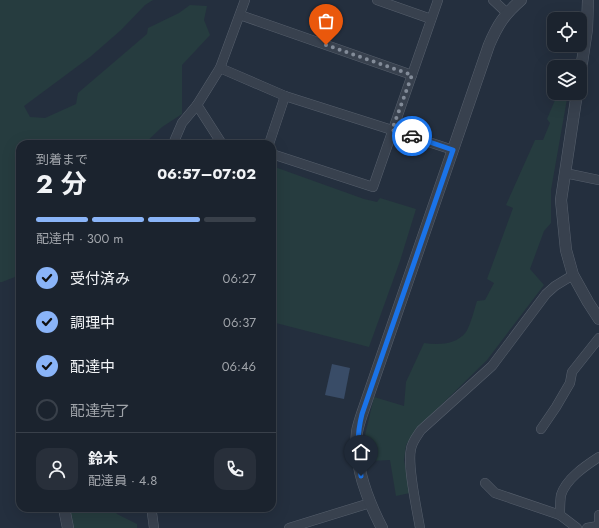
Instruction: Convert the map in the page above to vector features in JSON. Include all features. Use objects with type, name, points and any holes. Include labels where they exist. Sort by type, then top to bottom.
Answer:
[{"type":"street","points":[[175,140],[182,123],[197,105],[220,68],[245,0]]},
{"type":"street","points":[[378,0],[431,19]]},
{"type":"street","points":[[276,155],[373,187],[438,0]]},
{"type":"street","points":[[493,0],[507,13]]},
{"type":"street","points":[[382,528],[370,503],[361,476],[357,432],[489,45],[498,25],[507,13],[521,0]]},
{"type":"street","points":[[582,60],[587,29],[588,0]]},
{"type":"street","points":[[240,15],[412,75]]},
{"type":"street","points":[[220,68],[285,96],[453,150]]},
{"type":"street","points":[[270,140],[285,96]]},
{"type":"street","points":[[576,100],[561,200],[566,250],[573,275],[599,319]]},
{"type":"street","points":[[197,105],[219,140]]},
{"type":"street","points":[[565,173],[599,180]]},
{"type":"street","points":[[420,528],[410,464],[410,450],[417,435],[492,366],[546,294],[555,286],[573,275]]},
{"type":"street","points":[[541,429],[570,383],[572,372],[599,338]]},
{"type":"street","points":[[560,515],[561,495],[568,484],[578,472],[599,458]]},
{"type":"street","points":[[485,482],[495,493],[560,515],[577,528]]},
{"type":"street","points":[[289,528],[315,524],[370,503]]},
{"type":"street","points":[[65,512],[68,528]]},
{"type":"street","points":[[152,513],[154,528]]},
{"type":"street","points":[[587,528],[599,527],[599,515]]},
{"type":"green space","points":[[0,0],[153,0],[145,5],[121,30],[90,57],[24,106],[30,117],[45,118],[76,104],[78,93],[147,34],[148,28],[179,13],[190,5],[207,6],[204,20],[210,35],[182,65],[182,114],[162,127],[148,140],[16,140],[16,277],[0,282]]},
{"type":"green space","points":[[555,100],[567,100],[551,190],[551,223],[544,231],[530,269],[544,285],[487,360],[413,434],[406,445],[404,460],[410,493],[396,496],[390,460],[368,461],[365,435],[374,397],[404,406],[406,382],[424,343],[441,344],[452,342],[462,336],[468,329],[477,301],[485,300],[494,283],[487,279],[513,208],[506,205],[535,140],[543,140],[550,123],[547,119]]},
{"type":"green space","points":[[276,167],[364,199],[377,202],[380,198],[416,209],[400,261],[369,347],[276,323]]},
{"type":"green space","points":[[67,512],[116,512],[137,524],[137,528],[70,528]]},
{"type":"water","points":[[332,364],[350,368],[344,399],[325,395]]},
{"type":"way so far","points":[[326,45],[412,75],[392,130],[412,136]]},
{"type":"route","points":[[361,476],[357,432],[362,414],[453,150],[412,136]]}]
